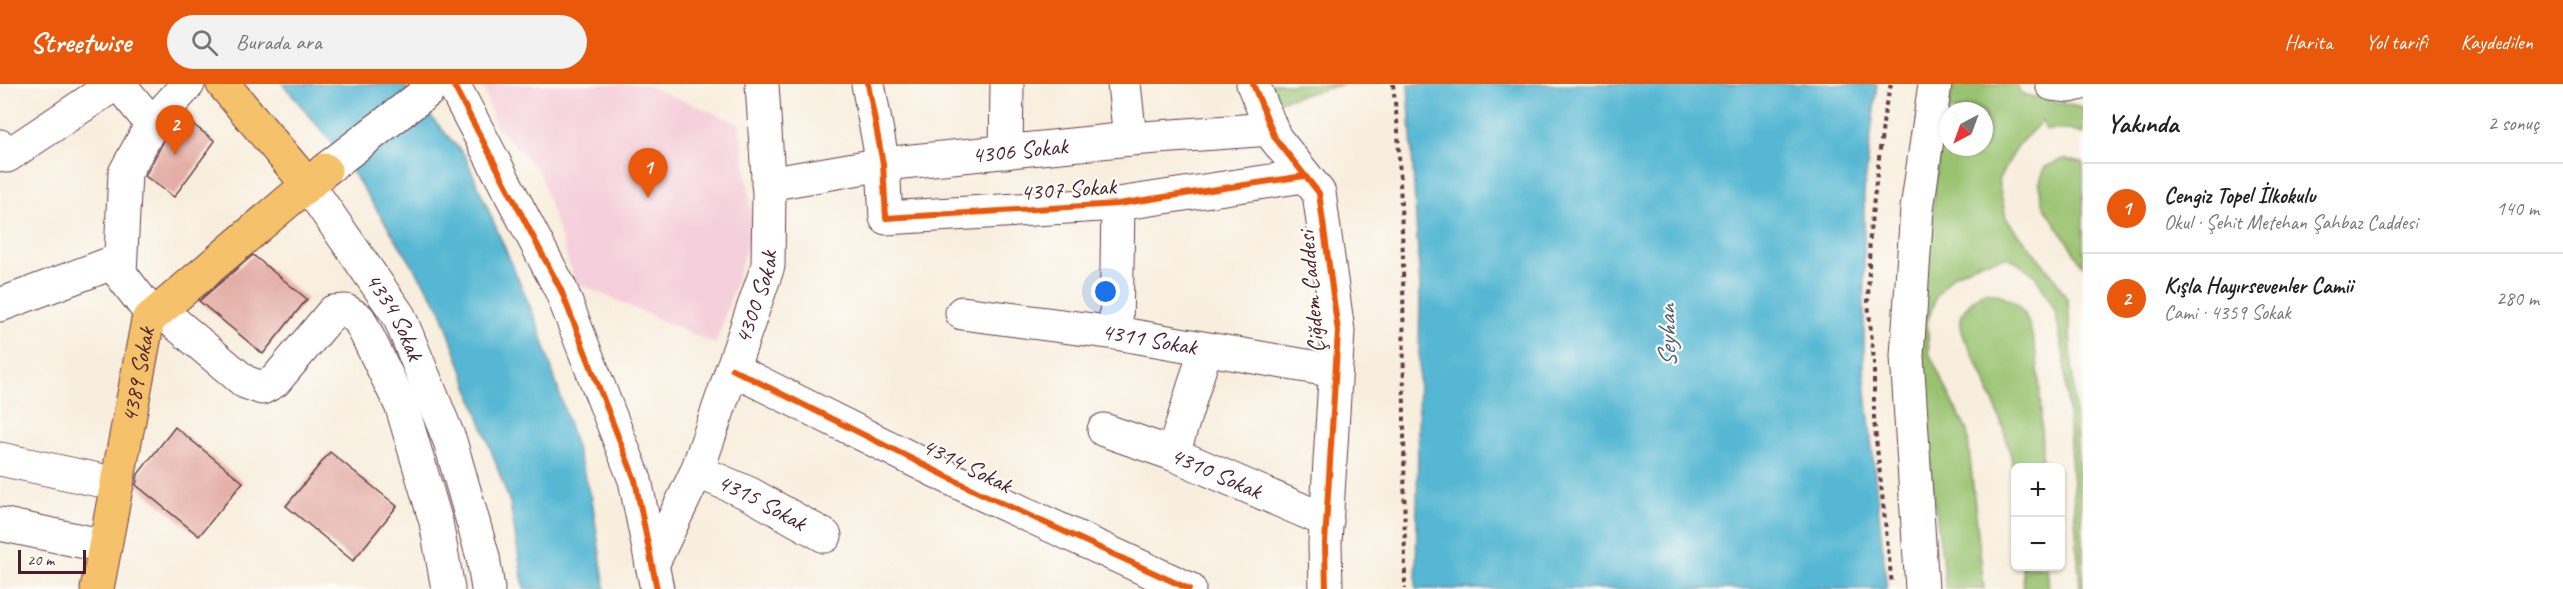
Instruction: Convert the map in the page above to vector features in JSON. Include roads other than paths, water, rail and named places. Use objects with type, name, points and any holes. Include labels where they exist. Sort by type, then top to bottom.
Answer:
[{"type":"main road","name":"4334 Sokak","points":[[223,84],[317,178]]},
{"type":"main road","name":"4389 Sokak","points":[[97,589],[148,321],[164,319],[317,178]]},
{"type":"street","points":[[3,151],[117,84],[152,124]]},
{"type":"street","points":[[120,273],[125,173],[152,124],[189,84]]},
{"type":"street","name":"4300 Sokak","points":[[659,581],[768,266],[768,184],[762,84]]},
{"type":"street","points":[[868,84],[883,164]]},
{"type":"street","points":[[1006,152],[1007,84]]},
{"type":"street","points":[[1124,84],[1130,139]]},
{"type":"street","name":"Çiğdem Caddesi","points":[[1253,84],[1271,129],[1319,193],[1338,331],[1327,521],[1326,589]]},
{"type":"street","points":[[1922,589],[1907,356],[1917,209],[1935,84]]},
{"type":"street","points":[[2052,84],[2070,86],[2079,84]]},
{"type":"street","points":[[317,178],[438,86],[561,290],[635,480],[659,581]]},
{"type":"street","name":"4306 Sokak","points":[[768,184],[883,164],[1130,139],[1271,129]]},
{"type":"street","name":"4307 Sokak","points":[[883,164],[886,218],[1118,204],[1304,176]]},
{"type":"street","name":"4334 Sokak","points":[[317,178],[399,316],[450,441],[483,557],[488,589]]},
{"type":"street","points":[[1116,333],[1118,204]]},
{"type":"street","points":[[0,305],[112,263],[164,319],[245,382],[262,388],[275,381],[333,312],[346,311],[359,319],[402,407],[436,522],[448,589]]},
{"type":"street","name":"4311 Sokak","points":[[962,313],[1116,333],[1205,351],[1335,371]]},
{"type":"street","points":[[1173,454],[1205,351]]},
{"type":"street","name":"4314 Sokak","points":[[732,369],[978,492],[1175,586]]},
{"type":"street","name":"4310 Sokak","points":[[1104,430],[1173,454],[1327,521]]},
{"type":"street","points":[[0,459],[117,484]]},
{"type":"street","name":"4315 Sokak","points":[[697,471],[750,494],[825,536]]},
{"type":"street","points":[[0,524],[105,546]]},
{"type":"water","points":[[283,84],[403,84],[465,156],[538,325],[592,499],[605,589],[524,589],[510,503],[440,308],[341,154]]},
{"type":"water","name":"Seyhan","points":[[1408,84],[1877,84],[1864,192],[1864,372],[1887,589],[1416,589],[1420,287]]},
{"type":"place","name":"Kışla Hayırsevenler Camii","points":[[175,155]]},
{"type":"place","name":"Cengiz Topel İlkokulu","points":[[648,198]]}]
